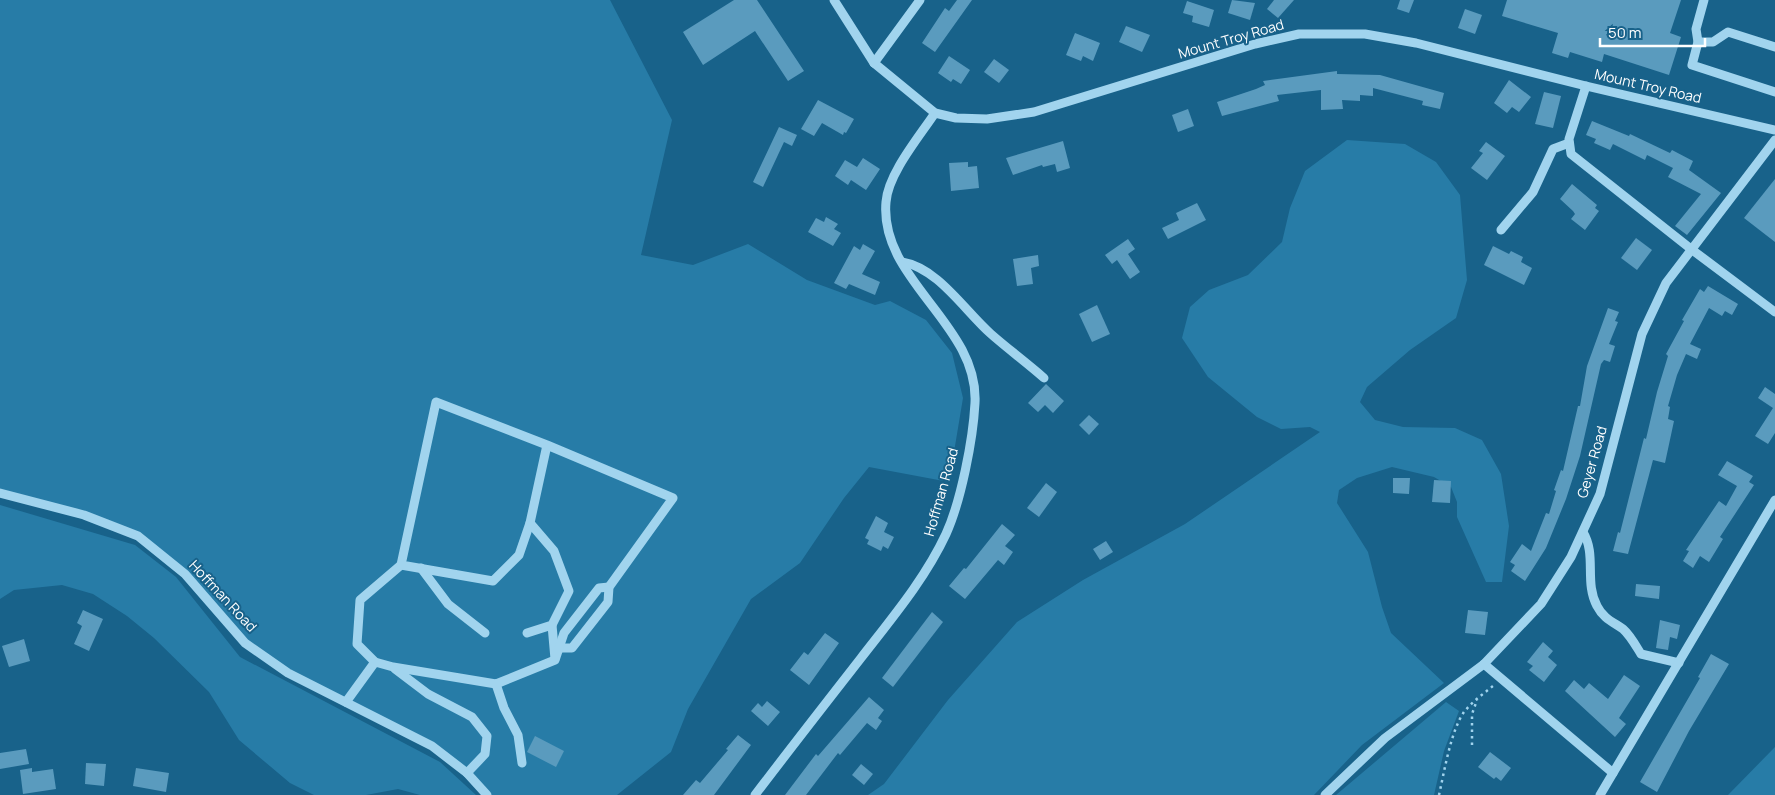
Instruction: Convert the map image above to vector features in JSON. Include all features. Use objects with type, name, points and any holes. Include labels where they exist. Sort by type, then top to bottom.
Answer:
[{"type":"street","name":"Mount Troy Road","points":[[834,0],[874,63],[935,113],[970,120],[1034,112],[1255,44],[1299,34],[1365,34],[1416,43],[1586,86],[1775,130]]},
{"type":"street","points":[[874,63],[920,0]]},
{"type":"street","points":[[1704,0],[1696,29],[1698,42],[1692,65],[1775,92]]},
{"type":"street","points":[[1698,42],[1713,42],[1728,32],[1775,47]]},
{"type":"street","points":[[1586,86],[1569,143],[1571,154],[1691,249],[1775,312]]},
{"type":"street","name":"Hoffman Road","points":[[755,795],[905,602],[936,555],[947,531],[967,463],[975,402],[972,372],[953,334],[902,262],[887,232],[886,201],[895,174],[935,113]]},
{"type":"street","name":"Geyer Road","points":[[1325,795],[1385,738],[1484,664],[1541,604],[1571,557],[1600,494],[1642,334],[1666,283],[1775,140]]},
{"type":"street","points":[[1501,230],[1533,192],[1553,149],[1569,143]]},
{"type":"street","points":[[902,262],[914,264],[927,272],[991,334],[1044,378]]},
{"type":"street","points":[[561,648],[572,648],[608,602],[609,587],[673,498],[436,402],[401,565],[360,600],[357,644],[376,662],[392,667],[496,684],[555,660],[561,648],[564,633],[599,588],[609,587]]},
{"type":"street","points":[[401,565],[493,580],[519,555],[530,523],[548,446]]},
{"type":"street","name":"Hoffman Road","points":[[0,493],[84,516],[138,536],[185,574],[246,642],[288,673],[432,746],[467,773],[486,795]]},
{"type":"street","points":[[1600,795],[1775,500]]},
{"type":"street","points":[[530,523],[554,551],[568,591],[552,625],[555,660]]},
{"type":"street","points":[[1583,532],[1588,541],[1592,556],[1590,588],[1597,606],[1607,620],[1624,630],[1641,654],[1679,663]]},
{"type":"street","points":[[421,568],[448,604],[485,633]]},
{"type":"street","points":[[527,633],[552,625]]},
{"type":"street","points":[[346,702],[376,662]]},
{"type":"street","points":[[1484,664],[1613,773]]},
{"type":"street","points":[[392,667],[428,694],[472,718],[487,736],[485,754],[467,773]]},
{"type":"street","points":[[496,684],[504,708],[518,735],[522,763]]},
{"type":"path","points":[[1439,795],[1449,753],[1462,714],[1502,679]]},
{"type":"path","points":[[1472,745],[1472,714],[1477,699]]},
{"type":"shaded area","points":[[0,0],[610,0],[672,120],[641,255],[693,265],[748,244],[807,280],[875,305],[890,301],[926,320],[952,353],[963,398],[949,482],[869,467],[844,498],[800,563],[751,599],[688,709],[671,752],[617,795],[487,795],[432,746],[288,673],[245,643],[212,604],[138,536],[0,493]]},
{"type":"shaded area","points":[[1347,140],[1405,144],[1436,162],[1460,195],[1467,280],[1456,318],[1410,350],[1367,387],[1360,402],[1375,420],[1403,427],[1455,428],[1482,440],[1501,474],[1509,526],[1502,582],[1486,582],[1457,517],[1457,502],[1451,487],[1434,477],[1392,467],[1357,478],[1339,490],[1337,503],[1368,552],[1382,607],[1391,633],[1444,683],[1362,745],[1314,795],[868,795],[884,784],[948,700],[1017,622],[1083,580],[1185,524],[1320,432],[1310,427],[1281,429],[1257,417],[1208,377],[1182,338],[1190,307],[1209,290],[1248,275],[1282,242],[1290,208],[1305,171]]},
{"type":"shaded area","points":[[0,505],[135,545],[176,577],[240,657],[440,762],[476,795],[420,795],[398,789],[366,795],[314,795],[290,783],[239,740],[209,692],[154,638],[127,616],[93,594],[62,585],[14,590],[0,599]]},
{"type":"shaded area","points":[[1446,702],[1459,711],[1444,751],[1434,795],[1336,795]]},
{"type":"shaded area","points":[[1775,747],[1775,795],[1728,795]]},
{"type":"building","points":[[734,0],[757,0],[804,71],[788,81],[755,31],[703,65],[683,32]]},
{"type":"building","points":[[957,0],[972,0],[935,52],[922,43],[945,8],[949,11]]},
{"type":"building","points":[[1232,0],[1255,3],[1250,20],[1228,13]]},
{"type":"building","points":[[1274,0],[1294,0],[1278,18],[1267,9]]},
{"type":"building","points":[[1400,0],[1414,0],[1409,13],[1397,9]]},
{"type":"building","points":[[1507,0],[1681,0],[1670,33],[1681,37],[1669,75],[1604,54],[1602,62],[1570,52],[1568,58],[1552,53],[1558,33],[1502,16]]},
{"type":"building","points":[[1187,1],[1214,10],[1209,27],[1192,22],[1193,16],[1183,13]]},
{"type":"building","points":[[1465,9],[1482,15],[1475,34],[1458,28]]},
{"type":"building","points":[[1126,26],[1150,35],[1142,52],[1119,42]]},
{"type":"building","points":[[1075,33],[1100,43],[1093,61],[1083,56],[1081,61],[1066,55]]},
{"type":"building","points":[[949,56],[970,70],[961,84],[953,79],[951,82],[938,73]]},
{"type":"building","points":[[994,59],[1009,70],[999,83],[984,72]]},
{"type":"building","points":[[1337,71],[1337,74],[1380,75],[1444,93],[1440,109],[1422,105],[1423,101],[1373,88],[1373,96],[1360,95],[1360,101],[1342,100],[1343,109],[1321,110],[1321,90],[1277,95],[1279,101],[1222,116],[1217,102],[1265,85],[1263,81]]},
{"type":"building","points":[[1509,80],[1531,97],[1519,112],[1512,107],[1507,113],[1494,103]]},
{"type":"building","points":[[1544,92],[1561,96],[1553,128],[1535,124]]},
{"type":"building","points":[[818,100],[854,119],[846,133],[844,132],[843,135],[822,123],[814,136],[801,129]]},
{"type":"building","points":[[1188,109],[1194,126],[1178,132],[1172,115]]},
{"type":"building","points":[[1592,121],[1629,136],[1630,134],[1670,153],[1672,150],[1693,161],[1689,170],[1721,193],[1687,235],[1675,226],[1701,194],[1668,177],[1673,168],[1647,155],[1645,160],[1613,144],[1610,150],[1594,143],[1596,139],[1586,135]]},
{"type":"building","points":[[779,127],[797,135],[792,146],[784,142],[763,187],[753,182]]},
{"type":"building","points":[[1063,141],[1070,168],[1057,172],[1055,164],[1043,167],[1042,165],[1013,175],[1006,158]]},
{"type":"building","points":[[1486,142],[1505,156],[1487,180],[1471,168],[1483,153],[1479,151]]},
{"type":"building","points":[[863,158],[880,169],[866,190],[851,180],[848,185],[835,176],[845,160],[857,167]]},
{"type":"building","points":[[968,162],[968,167],[977,166],[979,188],[951,191],[949,163]]},
{"type":"building","points":[[1775,179],[1775,242],[1744,218]]},
{"type":"building","points":[[1572,184],[1597,205],[1595,208],[1599,211],[1585,230],[1571,219],[1575,214],[1560,199]]},
{"type":"building","points":[[1197,203],[1206,220],[1168,239],[1162,228],[1179,220],[1176,213]]},
{"type":"building","points":[[826,217],[838,224],[834,229],[841,233],[833,246],[808,232],[816,218],[824,222]]},
{"type":"building","points":[[1636,238],[1652,250],[1637,270],[1621,258]]},
{"type":"building","points":[[1128,239],[1135,249],[1128,254],[1140,272],[1130,279],[1117,260],[1112,264],[1105,255]]},
{"type":"building","points":[[863,244],[875,251],[862,274],[880,282],[875,295],[849,284],[846,289],[834,283],[854,246],[860,250]]},
{"type":"building","points":[[1493,246],[1509,254],[1511,251],[1523,257],[1521,262],[1532,268],[1524,285],[1484,265]]},
{"type":"building","points":[[1038,255],[1039,266],[1031,268],[1033,284],[1017,286],[1013,259]]},
{"type":"building","points":[[1708,286],[1738,304],[1732,315],[1725,311],[1722,316],[1709,308],[1690,344],[1701,349],[1697,359],[1686,354],[1677,375],[1668,406],[1670,407],[1668,419],[1674,421],[1665,463],[1653,460],[1628,554],[1613,551],[1618,532],[1620,533],[1644,438],[1646,439],[1668,356],[1666,354],[1684,321],[1682,320],[1700,289],[1704,292]]},
{"type":"building","points":[[1097,305],[1110,334],[1092,342],[1079,314]]},
{"type":"building","points":[[1608,308],[1619,312],[1615,321],[1618,322],[1609,344],[1615,346],[1610,362],[1604,360],[1601,364],[1580,456],[1566,499],[1546,548],[1525,581],[1511,571],[1515,565],[1510,562],[1522,544],[1531,551],[1546,513],[1549,514],[1556,491],[1554,490],[1561,470],[1563,471],[1578,406],[1580,406],[1587,366]]},
{"type":"building","points":[[1046,384],[1064,401],[1053,413],[1045,405],[1038,412],[1028,403]]},
{"type":"building","points":[[1765,387],[1775,394],[1775,433],[1768,444],[1755,436],[1773,408],[1758,398]]},
{"type":"building","points":[[1089,415],[1099,424],[1089,435],[1079,425]]},
{"type":"building","points":[[1727,461],[1753,476],[1749,482],[1754,485],[1720,537],[1723,539],[1709,562],[1700,556],[1693,568],[1683,561],[1689,551],[1686,550],[1719,501],[1726,506],[1737,486],[1718,475]]},
{"type":"building","points":[[1393,478],[1410,478],[1409,494],[1393,493]]},
{"type":"building","points":[[1434,480],[1451,481],[1450,503],[1432,502]]},
{"type":"building","points":[[1046,483],[1057,492],[1039,517],[1027,508]]},
{"type":"building","points":[[876,516],[888,523],[884,532],[894,537],[888,549],[883,546],[881,551],[867,544],[869,540],[865,538]]},
{"type":"building","points":[[1002,524],[1015,535],[1005,546],[1013,552],[1004,565],[998,560],[965,599],[949,586],[964,568],[966,569]]},
{"type":"building","points":[[1106,541],[1113,552],[1100,560],[1093,549]]},
{"type":"building","points":[[1636,584],[1660,586],[1659,599],[1635,596]]},
{"type":"building","points":[[83,610],[103,619],[89,651],[74,644],[82,626],[77,623]]},
{"type":"building","points":[[1468,610],[1488,612],[1485,635],[1465,633]]},
{"type":"building","points":[[932,612],[943,622],[893,687],[882,678]]},
{"type":"building","points":[[1660,620],[1680,625],[1677,639],[1670,637],[1668,650],[1656,648]]},
{"type":"building","points":[[825,633],[839,643],[809,685],[790,670],[804,652],[808,655]]},
{"type":"building","points":[[24,639],[30,661],[9,667],[2,646]]},
{"type":"building","points":[[1543,642],[1553,651],[1548,657],[1557,665],[1544,682],[1529,670],[1533,666],[1527,662]]},
{"type":"building","points":[[1711,654],[1729,664],[1689,731],[1657,792],[1640,782],[1700,678],[1698,677]]},
{"type":"building","points":[[1624,675],[1640,686],[1619,718],[1626,724],[1615,737],[1565,691],[1574,680],[1584,689],[1589,683],[1608,699]]},
{"type":"building","points":[[869,697],[884,710],[878,718],[882,721],[876,730],[867,723],[840,755],[838,753],[806,795],[785,795],[816,754],[818,756]]},
{"type":"building","points":[[767,701],[780,712],[768,726],[751,711],[758,703],[762,707]]},
{"type":"building","points":[[738,735],[751,745],[714,795],[683,795],[696,780],[700,783]]},
{"type":"building","points":[[535,736],[564,751],[556,767],[527,752]]},
{"type":"building","points":[[26,749],[29,764],[0,769],[0,753]]},
{"type":"building","points":[[1490,752],[1511,768],[1501,781],[1496,777],[1494,779],[1478,767]]},
{"type":"building","points":[[86,763],[106,764],[104,786],[85,784]]},
{"type":"building","points":[[861,764],[873,774],[864,785],[852,775]]},
{"type":"building","points":[[32,768],[32,772],[53,769],[56,789],[23,794],[20,770]]},
{"type":"building","points":[[136,768],[169,773],[166,792],[133,786]]}]
